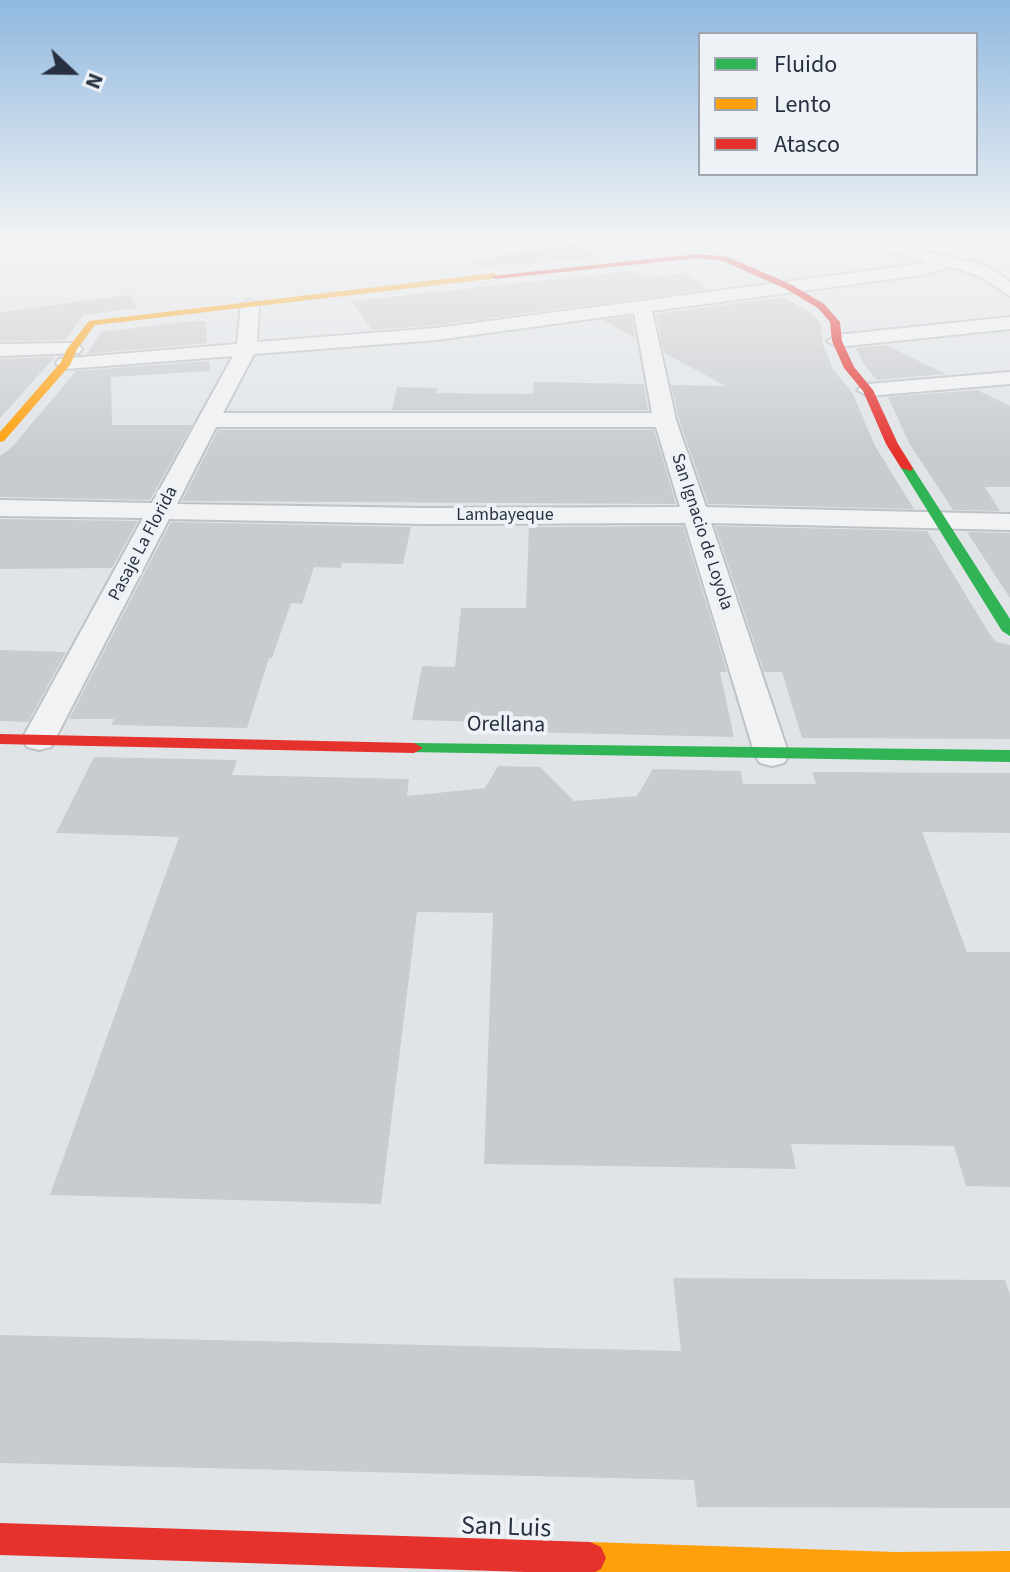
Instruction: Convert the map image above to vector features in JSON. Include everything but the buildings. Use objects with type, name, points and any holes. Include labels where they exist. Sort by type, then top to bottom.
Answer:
[{"type":"street","points":[[0,439],[9,416],[69,356],[92,323],[229,307]]},
{"type":"street","points":[[247,348],[250,307]]},
{"type":"street","points":[[0,350],[69,356],[247,348],[436,334],[618,307]]},
{"type":"street","name":"San Ignacio de Loyola","points":[[642,307],[665,420],[772,755]]},
{"type":"street","points":[[822,307],[835,322],[837,341],[849,368],[868,390],[892,444],[1010,631]]},
{"type":"street","points":[[837,341],[1010,323]]},
{"type":"street","name":"Pasaje La Florida","points":[[39,739],[247,348]]},
{"type":"street","points":[[868,390],[1010,378]]},
{"type":"street","points":[[210,420],[665,420]]},
{"type":"street","name":"Lambayeque","points":[[0,508],[425,516],[695,515],[1010,522]]},
{"type":"street","name":"Orellana","points":[[0,739],[772,755],[1010,756]]},
{"type":"street","name":"San Luis","points":[[0,1539],[895,1570],[1010,1567]]},
{"type":"traffic: fast","points":[[907,468],[1010,631]]},
{"type":"traffic: fast","points":[[414,748],[1010,756]]},
{"type":"traffic: slow","points":[[0,439],[66,363],[72,349],[92,323],[226,307]]},
{"type":"traffic: slow","points":[[590,1558],[895,1568],[1010,1567]]},
{"type":"traffic: jam","points":[[822,307],[835,322],[837,341],[849,368],[868,390],[892,444],[907,468]]},
{"type":"traffic: jam","points":[[0,739],[414,748]]},
{"type":"traffic: jam","points":[[0,1539],[590,1558]]}]
